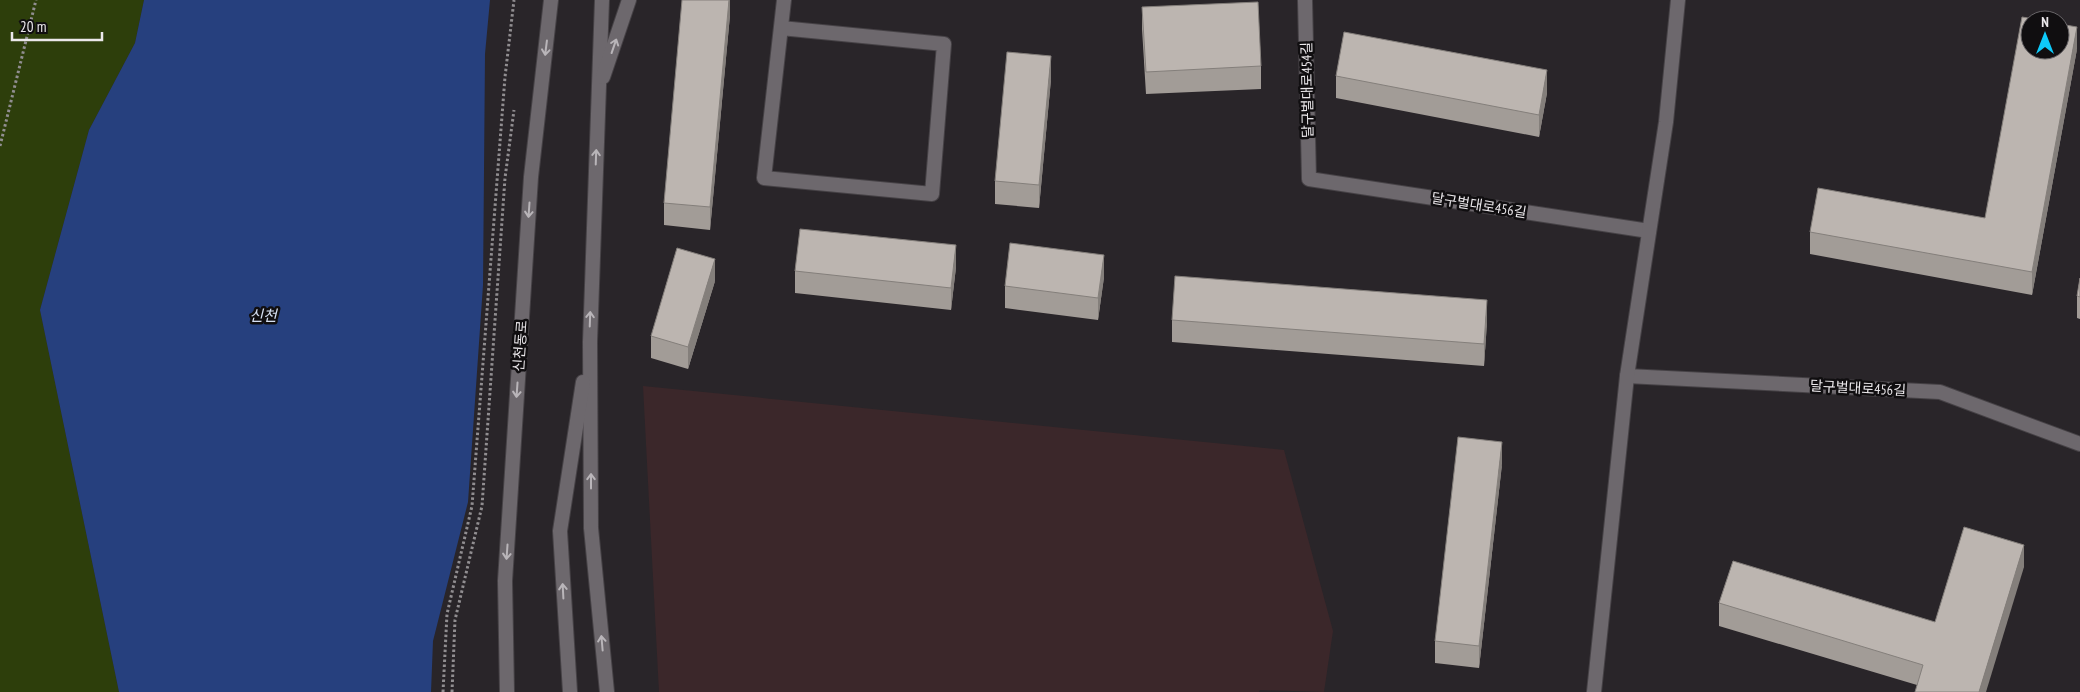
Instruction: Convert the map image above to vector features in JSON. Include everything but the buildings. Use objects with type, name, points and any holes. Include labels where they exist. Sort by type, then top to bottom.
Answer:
[{"type":"main road","name":"신천동로","points":[[507,692],[505,572],[531,177],[551,0]]},
{"type":"main road","points":[[602,0],[590,342],[591,528],[606,692]]},
{"type":"main road","points":[[598,92],[629,0]]},
{"type":"main road","points":[[781,28],[944,44],[932,194],[764,178],[784,0]]},
{"type":"main road","name":"달구벌대로454길","points":[[1304,0],[1308,179]]},
{"type":"main road","points":[[1594,692],[1626,376],[1666,122],[1678,0]]},
{"type":"main road","name":"달구벌대로456길","points":[[1308,179],[1649,231]]},
{"type":"main road","points":[[570,692],[560,531],[590,342]]},
{"type":"main road","name":"달구벌대로456길","points":[[1626,376],[1940,392],[2080,444]]},
{"type":"path","points":[[0,146],[36,0]]},
{"type":"path","points":[[443,692],[447,614],[472,506],[504,87],[514,0]]},
{"type":"path","points":[[452,692],[456,620],[482,506],[505,178],[514,109]]},
{"type":"shaded area","points":[[643,386],[1284,450],[1333,631],[1324,692],[1260,690],[1259,692],[659,692]]},
{"type":"green space","points":[[0,0],[144,0],[135,43],[89,130],[40,310],[119,692],[0,692]]},
{"type":"water","name":"신천","points":[[144,0],[490,0],[485,54],[483,285],[468,502],[433,641],[431,692],[119,692],[40,310],[89,130],[135,43]]}]
